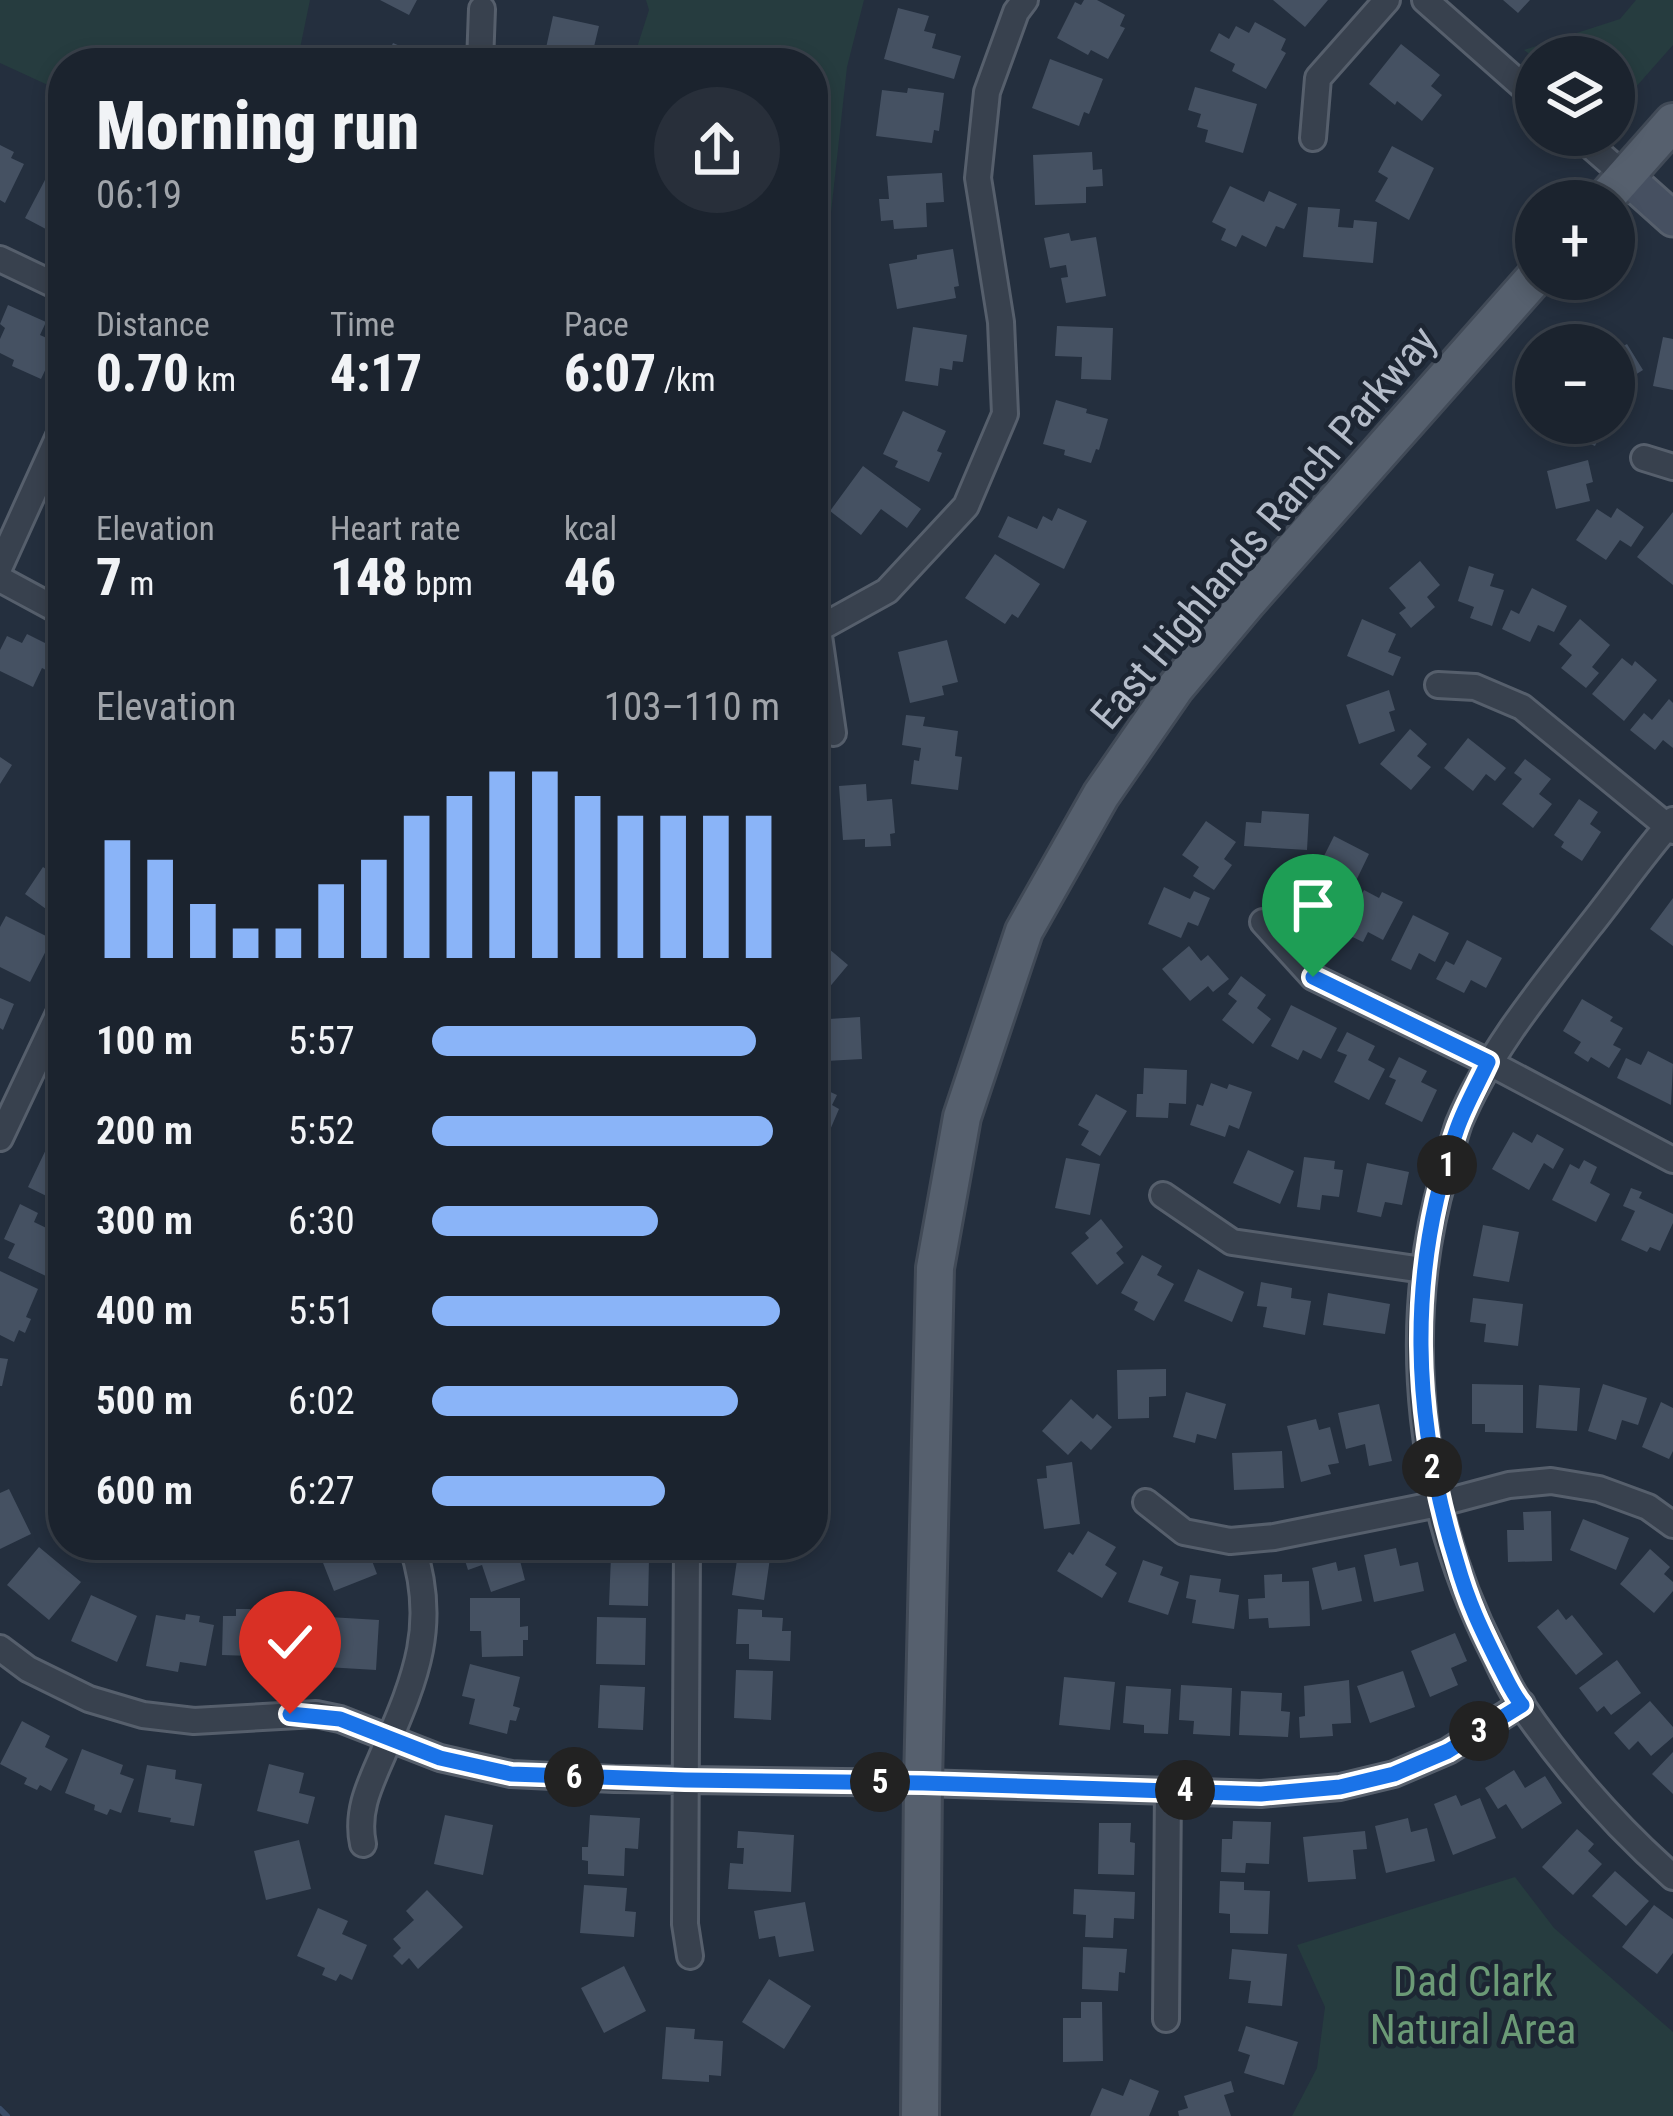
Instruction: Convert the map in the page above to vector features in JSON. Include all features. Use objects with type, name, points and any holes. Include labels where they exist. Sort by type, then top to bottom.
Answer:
[{"type":"main road","points":[[1622,180],[1673,122]]},
{"type":"main road","name":"East Highlands Ranch Parkway","points":[[920,2116],[934,1268],[962,1117],[1024,932],[1101,794],[1175,688],[1515,300]]},
{"type":"street","points":[[828,623],[887,591],[966,506],[1005,415],[1001,322],[978,178],[987,92],[1016,11],[1025,0]]},
{"type":"street","points":[[1313,138],[1318,78],[1387,0]]},
{"type":"street","points":[[1424,0],[1515,80]]},
{"type":"street","points":[[481,48],[482,10]]},
{"type":"street","points":[[1635,200],[1673,219]]},
{"type":"street","points":[[0,259],[48,282]]},
{"type":"street","points":[[1643,458],[1673,467]]},
{"type":"street","points":[[0,566],[48,460]]},
{"type":"street","points":[[0,579],[48,605]]},
{"type":"street","points":[[1438,686],[1475,687],[1522,707],[1671,826],[1488,1062],[1458,1127],[1438,1197],[1423,1270],[1419,1358],[1438,1504],[1470,1607],[1522,1705],[1565,1764],[1673,1877]]},
{"type":"street","points":[[828,703],[833,733]]},
{"type":"street","points":[[1263,922],[1313,977],[1673,1160]]},
{"type":"street","points":[[0,1138],[48,1037]]},
{"type":"street","points":[[1162,1195],[1232,1242],[1423,1270]]},
{"type":"street","points":[[1146,1502],[1184,1532],[1230,1541],[1274,1537],[1510,1485],[1551,1481],[1599,1489],[1648,1507],[1673,1525]]},
{"type":"street","points":[[364,1844],[360,1829],[364,1798],[415,1676],[426,1622],[417,1560]]},
{"type":"street","points":[[687,1560],[685,1924],[690,1957]]},
{"type":"street","points":[[0,1648],[28,1669],[88,1699],[143,1715],[194,1721],[316,1714],[440,1758],[511,1774],[1261,1794],[1340,1787],[1394,1774],[1448,1751],[1522,1705]]},
{"type":"street","points":[[1166,2019],[1168,1789]]},
{"type":"green space","points":[[0,0],[310,0],[300,48],[48,48],[48,85],[0,63]]},
{"type":"green space","points":[[646,0],[864,0],[847,67],[828,240],[828,48],[637,48],[649,10]]},
{"type":"green space","points":[[1636,0],[1673,0],[1673,45],[1635,88],[1635,36],[1567,36],[1620,19]]},
{"type":"green space","name":"Dad Clark Natural Area","points":[[1515,1877],[1554,1928],[1673,2032],[1673,2116],[1292,2116],[1317,2068],[1325,2007],[1297,1945]]},
{"type":"building","points":[[380,0],[417,0],[409,15]]},
{"type":"building","points":[[1084,0],[1097,0],[1125,15],[1120,26],[1125,28],[1108,59],[1091,50],[1088,55],[1057,38],[1075,2],[1081,5]]},
{"type":"building","points":[[1273,0],[1328,0],[1305,27]]},
{"type":"building","points":[[1503,0],[1530,0],[1518,13]]},
{"type":"building","points":[[898,8],[929,16],[924,31],[936,34],[932,48],[961,56],[954,79],[884,59]]},
{"type":"building","points":[[553,16],[599,26],[594,48],[546,48]]},
{"type":"building","points":[[1255,22],[1286,39],[1281,50],[1286,53],[1266,89],[1232,71],[1235,64],[1210,51],[1219,33],[1229,39],[1236,26],[1249,33]]},
{"type":"building","points":[[1401,44],[1440,75],[1431,86],[1442,95],[1422,121],[1369,84]]},
{"type":"building","points":[[1050,59],[1103,79],[1079,126],[1032,108]]},
{"type":"building","points":[[1195,87],[1257,104],[1243,153],[1205,142],[1208,130],[1197,127],[1201,114],[1188,110]]},
{"type":"building","points":[[908,88],[944,93],[939,131],[934,130],[932,143],[876,136],[882,90],[907,93]]},
{"type":"building","points":[[0,145],[24,164],[5,203],[0,200]]},
{"type":"building","points":[[1392,146],[1434,168],[1409,220],[1375,201],[1388,178],[1378,172]]},
{"type":"building","points":[[1092,152],[1093,170],[1102,169],[1103,186],[1086,187],[1086,203],[1035,205],[1033,155]]},
{"type":"building","points":[[942,173],[944,202],[926,203],[927,227],[894,229],[893,220],[881,221],[879,199],[889,199],[887,176]]},
{"type":"building","points":[[48,174],[48,230],[25,218]]},
{"type":"building","points":[[1230,186],[1264,202],[1269,191],[1297,204],[1284,229],[1276,226],[1266,247],[1242,235],[1236,247],[1221,240],[1226,229],[1212,222]]},
{"type":"building","points":[[1308,207],[1340,209],[1338,227],[1353,228],[1354,220],[1377,222],[1373,263],[1303,257]]},
{"type":"building","points":[[1069,233],[1071,241],[1096,237],[1106,296],[1066,303],[1061,278],[1068,277],[1066,265],[1050,268],[1044,238]]},
{"type":"building","points":[[953,249],[959,286],[954,287],[956,298],[897,309],[889,264]]},
{"type":"building","points":[[8,305],[46,322],[40,335],[48,339],[48,364],[41,379],[12,366],[14,360],[0,353],[5,328],[0,324]]},
{"type":"building","points":[[1057,326],[1113,328],[1111,380],[1081,379],[1082,357],[1055,356]]},
{"type":"building","points":[[913,327],[967,335],[963,362],[953,361],[952,370],[940,368],[938,386],[905,381]]},
{"type":"building","points":[[1663,337],[1673,339],[1673,390],[1653,386]]},
{"type":"building","points":[[1056,400],[1108,419],[1091,463],[1043,444]]},
{"type":"building","points":[[903,411],[946,431],[929,482],[895,467],[898,461],[883,454]]},
{"type":"building","points":[[1588,460],[1593,482],[1586,484],[1590,501],[1556,509],[1547,471]]},
{"type":"building","points":[[863,466],[921,509],[907,528],[881,509],[861,535],[830,511]]},
{"type":"building","points":[[1058,508],[1087,521],[1064,569],[998,537],[1008,516],[1037,529],[1043,516],[1052,521]]},
{"type":"building","points":[[1617,508],[1644,527],[1631,547],[1620,540],[1606,560],[1576,540],[1597,509],[1611,518]]},
{"type":"building","points":[[1673,512],[1673,585],[1637,557]]},
{"type":"building","points":[[995,554],[1040,584],[1018,618],[1012,614],[1005,624],[965,598]]},
{"type":"building","points":[[1420,561],[1440,585],[1427,597],[1435,607],[1411,628],[1399,613],[1406,608],[1389,588]]},
{"type":"building","points":[[1469,566],[1494,574],[1490,586],[1504,590],[1492,626],[1470,618],[1474,607],[1458,601]]},
{"type":"building","points":[[1532,588],[1567,606],[1554,632],[1538,625],[1530,642],[1502,629],[1511,610],[1519,614]]},
{"type":"building","points":[[1362,619],[1396,634],[1388,652],[1401,657],[1393,676],[1347,656]]},
{"type":"building","points":[[1580,619],[1610,645],[1592,667],[1599,673],[1586,688],[1561,668],[1572,655],[1559,644]]},
{"type":"building","points":[[27,634],[48,644],[48,671],[42,668],[33,687],[0,671],[0,650],[7,636],[22,643]]},
{"type":"building","points":[[947,640],[958,682],[942,686],[944,695],[910,703],[898,652]]},
{"type":"building","points":[[1622,658],[1632,666],[1635,661],[1657,680],[1624,721],[1592,694]]},
{"type":"building","points":[[1389,690],[1395,731],[1359,744],[1346,705]]},
{"type":"building","points":[[1669,699],[1673,703],[1673,748],[1663,740],[1655,750],[1630,730],[1644,713],[1652,720]]},
{"type":"building","points":[[906,715],[925,717],[923,726],[958,731],[955,756],[962,757],[958,790],[911,784],[921,748],[902,745]]},
{"type":"building","points":[[1410,729],[1427,744],[1417,756],[1431,767],[1411,790],[1380,764]]},
{"type":"building","points":[[1468,738],[1506,768],[1495,781],[1486,774],[1473,791],[1444,768]]},
{"type":"building","points":[[0,757],[12,765],[0,784]]},
{"type":"building","points":[[1525,759],[1551,779],[1539,794],[1552,804],[1533,828],[1502,804],[1522,779],[1514,773]]},
{"type":"building","points":[[866,784],[867,801],[892,799],[895,833],[890,834],[891,846],[865,847],[865,839],[843,840],[839,786]]},
{"type":"building","points":[[1579,799],[1598,812],[1590,824],[1601,832],[1582,861],[1561,847],[1564,842],[1554,835]]},
{"type":"building","points":[[1262,811],[1309,814],[1307,850],[1244,846],[1246,822],[1261,823]]},
{"type":"building","points":[[1206,821],[1236,842],[1224,859],[1232,865],[1214,890],[1193,876],[1199,867],[1182,855]]},
{"type":"building","points":[[1334,836],[1369,854],[1355,883],[1338,875],[1332,888],[1305,875],[1314,856],[1322,860]]},
{"type":"building","points":[[43,867],[48,870],[48,910],[25,894]]},
{"type":"building","points":[[1164,887],[1190,899],[1194,891],[1210,898],[1198,926],[1188,922],[1181,938],[1148,924]]},
{"type":"building","points":[[1364,890],[1403,902],[1383,940],[1368,932],[1363,942],[1342,932]]},
{"type":"building","points":[[1673,898],[1673,946],[1650,929]]},
{"type":"building","points":[[1413,915],[1449,933],[1435,962],[1419,953],[1411,970],[1391,960]]},
{"type":"building","points":[[6,916],[48,937],[48,947],[30,982],[0,967],[0,927]]},
{"type":"building","points":[[1467,940],[1502,958],[1486,988],[1471,980],[1464,993],[1436,979],[1446,961],[1454,965]]},
{"type":"building","points":[[1189,946],[1201,961],[1208,955],[1229,979],[1213,992],[1208,986],[1190,1001],[1162,969]]},
{"type":"building","points":[[828,948],[848,965],[828,989]]},
{"type":"building","points":[[1241,976],[1266,995],[1257,1008],[1271,1019],[1253,1044],[1222,1020],[1237,1001],[1228,994]]},
{"type":"building","points":[[0,998],[14,1004],[3,1030],[0,1028]]},
{"type":"building","points":[[1582,999],[1623,1028],[1613,1045],[1621,1049],[1609,1068],[1574,1053],[1581,1042],[1563,1031]]},
{"type":"building","points":[[1291,1005],[1337,1028],[1321,1059],[1303,1050],[1298,1060],[1271,1046]]},
{"type":"building","points":[[860,1017],[862,1059],[828,1061],[828,1019]]},
{"type":"building","points":[[1347,1032],[1375,1046],[1368,1060],[1385,1069],[1369,1100],[1334,1082],[1347,1055],[1337,1051]]},
{"type":"building","points":[[1648,1051],[1673,1064],[1671,1105],[1617,1078],[1626,1058],[1641,1065]]},
{"type":"building","points":[[1399,1057],[1427,1071],[1421,1082],[1437,1090],[1422,1122],[1385,1104],[1396,1080],[1389,1077]]},
{"type":"building","points":[[1144,1068],[1187,1070],[1186,1104],[1169,1103],[1168,1118],[1136,1117]]},
{"type":"building","points":[[1211,1083],[1252,1092],[1239,1129],[1229,1125],[1225,1137],[1190,1125]]},
{"type":"building","points":[[828,1091],[837,1095],[832,1105],[839,1109],[828,1135]]},
{"type":"building","points":[[1096,1094],[1127,1111],[1100,1156],[1081,1145],[1089,1131],[1078,1125]]},
{"type":"building","points":[[1513,1132],[1532,1143],[1537,1134],[1564,1149],[1553,1169],[1544,1163],[1529,1190],[1492,1169]]},
{"type":"building","points":[[48,1145],[48,1197],[28,1187]]},
{"type":"building","points":[[1248,1150],[1294,1171],[1280,1204],[1233,1183]]},
{"type":"building","points":[[1304,1157],[1335,1161],[1334,1169],[1343,1170],[1339,1197],[1322,1195],[1320,1210],[1297,1207]]},
{"type":"building","points":[[1066,1158],[1100,1164],[1090,1215],[1055,1208]]},
{"type":"building","points":[[1584,1160],[1597,1167],[1590,1183],[1610,1194],[1596,1222],[1552,1200],[1570,1164],[1579,1169]]},
{"type":"building","points":[[1367,1163],[1409,1172],[1402,1205],[1385,1202],[1381,1217],[1357,1212]]},
{"type":"building","points":[[1631,1188],[1642,1192],[1639,1198],[1673,1214],[1660,1251],[1650,1247],[1647,1252],[1621,1240],[1635,1211],[1623,1206]]},
{"type":"building","points":[[20,1204],[38,1213],[34,1222],[48,1229],[46,1276],[8,1258],[15,1244],[4,1239]]},
{"type":"building","points":[[1101,1219],[1123,1247],[1116,1253],[1124,1263],[1097,1285],[1071,1253]]},
{"type":"building","points":[[1483,1225],[1519,1232],[1509,1282],[1473,1276]]},
{"type":"building","points":[[1142,1255],[1162,1266],[1157,1275],[1174,1284],[1154,1321],[1134,1310],[1138,1302],[1121,1293]]},
{"type":"building","points":[[1198,1269],[1244,1292],[1232,1322],[1184,1301]]},
{"type":"building","points":[[0,1271],[38,1289],[25,1333],[19,1330],[14,1342],[0,1335]]},
{"type":"building","points":[[1261,1282],[1292,1288],[1291,1298],[1311,1301],[1305,1335],[1263,1327],[1267,1307],[1257,1306]]},
{"type":"building","points":[[1328,1293],[1390,1304],[1385,1334],[1323,1325]]},
{"type":"building","points":[[1473,1298],[1523,1304],[1518,1346],[1484,1342],[1486,1324],[1470,1322]]},
{"type":"building","points":[[0,1358],[8,1359],[2,1386],[0,1386]]},
{"type":"building","points":[[1166,1369],[1166,1396],[1149,1397],[1149,1418],[1118,1419],[1117,1370]]},
{"type":"building","points":[[1472,1384],[1523,1385],[1523,1433],[1485,1432],[1485,1424],[1472,1424]]},
{"type":"building","points":[[1603,1384],[1647,1398],[1638,1425],[1622,1420],[1616,1440],[1588,1431]]},
{"type":"building","points":[[1539,1385],[1580,1388],[1577,1431],[1536,1428]]},
{"type":"building","points":[[1186,1392],[1226,1404],[1216,1439],[1197,1434],[1195,1443],[1173,1437]]},
{"type":"building","points":[[1071,1399],[1093,1419],[1097,1414],[1112,1427],[1091,1450],[1081,1441],[1068,1455],[1042,1431]]},
{"type":"building","points":[[1661,1402],[1673,1408],[1669,1459],[1642,1447]]},
{"type":"building","points":[[1379,1404],[1392,1461],[1369,1466],[1365,1444],[1346,1449],[1338,1413]]},
{"type":"building","points":[[1316,1419],[1319,1430],[1330,1427],[1339,1463],[1328,1465],[1331,1474],[1301,1482],[1287,1426]]},
{"type":"building","points":[[1282,1451],[1284,1488],[1234,1490],[1232,1453]]},
{"type":"building","points":[[1072,1462],[1080,1524],[1044,1529],[1037,1479],[1047,1478],[1046,1466]]},
{"type":"building","points":[[9,1489],[31,1534],[0,1549],[0,1493]]},
{"type":"building","points":[[1551,1511],[1552,1561],[1508,1562],[1507,1530],[1524,1530],[1523,1512]]},
{"type":"building","points":[[1583,1519],[1629,1538],[1616,1570],[1570,1550]]},
{"type":"building","points":[[1088,1531],[1116,1547],[1105,1565],[1117,1573],[1102,1598],[1057,1571]]},
{"type":"building","points":[[39,1547],[48,1560],[55,1560],[81,1582],[49,1620],[7,1585]]},
{"type":"building","points":[[1396,1548],[1400,1566],[1418,1562],[1424,1591],[1374,1602],[1364,1555]]},
{"type":"building","points":[[1650,1549],[1670,1567],[1664,1574],[1673,1582],[1673,1591],[1654,1613],[1620,1584]]},
{"type":"building","points":[[322,1560],[372,1560],[377,1574],[334,1591]]},
{"type":"building","points":[[465,1560],[520,1560],[525,1580],[491,1592],[482,1565],[468,1570]]},
{"type":"building","points":[[611,1560],[649,1560],[648,1606],[609,1605]]},
{"type":"building","points":[[737,1560],[770,1560],[764,1600],[732,1595]]},
{"type":"building","points":[[1143,1560],[1163,1567],[1160,1575],[1179,1582],[1168,1615],[1128,1602]]},
{"type":"building","points":[[1336,1562],[1338,1571],[1355,1567],[1362,1601],[1322,1610],[1312,1568]]},
{"type":"building","points":[[1282,1574],[1282,1582],[1309,1581],[1310,1626],[1269,1628],[1268,1618],[1249,1619],[1248,1599],[1265,1598],[1264,1575]]},
{"type":"building","points":[[1190,1575],[1221,1579],[1219,1592],[1239,1595],[1234,1629],[1192,1623],[1196,1600],[1186,1598]]},
{"type":"building","points":[[91,1595],[137,1616],[117,1662],[71,1641]]},
{"type":"building","points":[[470,1598],[520,1598],[520,1627],[528,1626],[523,1656],[482,1657],[481,1631],[470,1631]]},
{"type":"building","points":[[236,1609],[282,1615],[281,1667],[251,1666],[251,1656],[222,1655],[223,1616],[236,1616]]},
{"type":"building","points":[[738,1609],[762,1610],[762,1617],[783,1618],[782,1631],[791,1631],[790,1661],[749,1659],[749,1644],[736,1644]]},
{"type":"building","points":[[1558,1609],[1566,1620],[1572,1615],[1603,1654],[1576,1675],[1537,1627]]},
{"type":"building","points":[[186,1614],[214,1625],[206,1666],[180,1662],[178,1672],[146,1666],[156,1615],[185,1620]]},
{"type":"building","points":[[329,1617],[379,1620],[376,1670],[326,1667]]},
{"type":"building","points":[[597,1617],[646,1618],[645,1665],[596,1664]]},
{"type":"building","points":[[1455,1633],[1467,1661],[1451,1668],[1458,1685],[1430,1697],[1411,1651]]},
{"type":"building","points":[[1617,1660],[1641,1693],[1611,1715],[1604,1706],[1597,1712],[1579,1688]]},
{"type":"building","points":[[470,1664],[520,1677],[513,1706],[520,1708],[507,1734],[469,1724],[475,1699],[462,1696]]},
{"type":"building","points":[[736,1670],[773,1671],[771,1720],[734,1718]]},
{"type":"building","points":[[1403,1671],[1415,1707],[1370,1723],[1357,1686]]},
{"type":"building","points":[[1064,1677],[1115,1682],[1110,1730],[1059,1725]]},
{"type":"building","points":[[1349,1680],[1351,1723],[1332,1724],[1333,1736],[1300,1738],[1304,1686]]},
{"type":"building","points":[[600,1685],[645,1687],[643,1730],[598,1728]]},
{"type":"building","points":[[1181,1685],[1232,1688],[1230,1736],[1193,1734],[1194,1721],[1179,1720]]},
{"type":"building","points":[[1126,1686],[1171,1689],[1168,1734],[1144,1733],[1144,1725],[1123,1723]]},
{"type":"building","points":[[1241,1691],[1282,1693],[1281,1711],[1290,1712],[1288,1737],[1239,1735]]},
{"type":"building","points":[[1650,1701],[1673,1727],[1673,1737],[1651,1756],[1638,1741],[1629,1750],[1614,1733]]},
{"type":"building","points":[[22,1721],[50,1736],[45,1747],[68,1759],[51,1791],[24,1784],[27,1778],[0,1764]]},
{"type":"building","points":[[82,1749],[123,1765],[120,1774],[134,1779],[121,1813],[110,1809],[107,1815],[65,1793]]},
{"type":"building","points":[[1673,1752],[1673,1794],[1652,1774]]},
{"type":"building","points":[[269,1764],[304,1773],[299,1793],[315,1797],[308,1824],[257,1811]]},
{"type":"building","points":[[147,1765],[176,1770],[175,1779],[202,1784],[194,1826],[138,1812]]},
{"type":"building","points":[[1514,1770],[1525,1788],[1545,1776],[1562,1803],[1522,1829],[1506,1804],[1498,1809],[1485,1788]]},
{"type":"building","points":[[1456,1795],[1461,1806],[1480,1798],[1496,1838],[1453,1855],[1434,1804]]},
{"type":"building","points":[[445,1815],[493,1825],[483,1875],[434,1864]]},
{"type":"building","points":[[590,1815],[640,1818],[638,1849],[625,1848],[624,1876],[588,1874],[582,1847],[588,1847]]},
{"type":"building","points":[[1408,1818],[1411,1832],[1427,1828],[1435,1861],[1386,1873],[1375,1826]]},
{"type":"building","points":[[1233,1821],[1271,1822],[1269,1864],[1246,1863],[1245,1873],[1221,1872],[1222,1839],[1232,1839]]},
{"type":"building","points":[[1099,1823],[1131,1823],[1134,1875],[1098,1874]]},
{"type":"building","points":[[1577,1829],[1594,1844],[1588,1851],[1602,1864],[1573,1895],[1542,1867]]},
{"type":"building","points":[[738,1831],[794,1835],[791,1892],[728,1889],[730,1863],[743,1864]]},
{"type":"building","points":[[1365,1831],[1367,1849],[1353,1850],[1356,1879],[1308,1882],[1303,1837]]},
{"type":"building","points":[[299,1840],[311,1889],[266,1900],[254,1851]]},
{"type":"building","points":[[1615,1871],[1649,1901],[1626,1926],[1592,1896]]},
{"type":"building","points":[[1220,1881],[1244,1882],[1244,1890],[1270,1891],[1268,1934],[1230,1933],[1230,1914],[1219,1913]]},
{"type":"building","points":[[584,1885],[627,1888],[625,1911],[636,1912],[634,1937],[580,1933]]},
{"type":"building","points":[[1074,1889],[1135,1892],[1134,1919],[1114,1918],[1113,1938],[1085,1937],[1086,1915],[1073,1914]]},
{"type":"building","points":[[427,1890],[463,1927],[418,1969],[409,1958],[402,1965],[393,1956],[401,1948],[393,1939],[414,1920],[406,1911]]},
{"type":"building","points":[[805,1902],[814,1951],[779,1957],[775,1936],[759,1939],[754,1911]]},
{"type":"building","points":[[1654,1905],[1673,1919],[1673,1953],[1657,1974],[1622,1947]]},
{"type":"building","points":[[318,1908],[348,1921],[342,1934],[367,1945],[352,1980],[340,1974],[336,1981],[322,1975],[325,1968],[297,1956]]},
{"type":"building","points":[[1083,1947],[1127,1949],[1118,1991],[1082,1989]]},
{"type":"building","points":[[1232,1949],[1287,1954],[1282,2006],[1248,2003],[1251,1981],[1229,1979]]},
{"type":"building","points":[[624,1966],[646,2011],[604,2033],[581,1988]]},
{"type":"building","points":[[769,1979],[811,2006],[784,2049],[742,2022]]},
{"type":"building","points":[[1081,2002],[1102,2002],[1103,2061],[1063,2062],[1063,2018],[1081,2018]]},
{"type":"building","points":[[1246,2026],[1298,2042],[1284,2085],[1244,2073],[1250,2055],[1238,2051]]},
{"type":"building","points":[[666,2027],[695,2029],[694,2039],[723,2041],[721,2076],[709,2075],[709,2082],[662,2079]]},
{"type":"building","points":[[1130,2079],[1159,2091],[1149,2116],[1090,2116],[1102,2088],[1123,2096]]},
{"type":"building","points":[[1231,2081],[1234,2092],[1224,2095],[1231,2116],[1179,2116],[1178,2111],[1188,2108],[1184,2096]]},
{"type":"waterway","points":[[0,2109],[7,2116]]},
{"type":"route","points":[[290,1714],[340,1719],[440,1758],[511,1774],[1261,1794],[1340,1787],[1394,1774],[1448,1751],[1522,1705],[1470,1607],[1438,1504],[1419,1358],[1423,1270],[1438,1197],[1458,1127],[1488,1062],[1313,977]]}]
